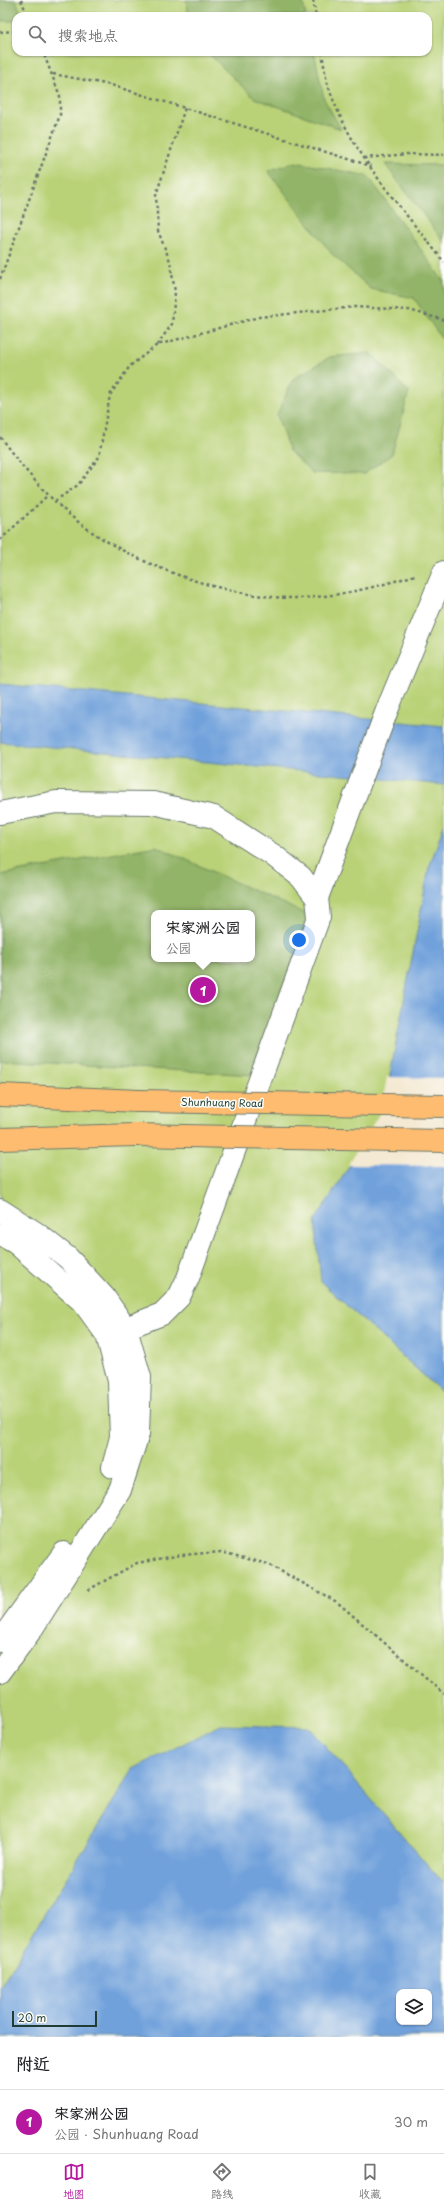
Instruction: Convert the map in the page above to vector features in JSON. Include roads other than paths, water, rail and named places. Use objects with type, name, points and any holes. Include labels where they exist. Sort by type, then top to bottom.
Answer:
[{"type":"main road","name":"Shunhuang Road","points":[[0,1095],[139,1101],[444,1106]]},
{"type":"main road","points":[[0,1139],[135,1135],[444,1141]]},
{"type":"street","points":[[116,1332],[162,1314],[179,1297],[188,1278],[318,917],[317,898],[387,710],[444,572]]},
{"type":"street","points":[[0,813],[56,802],[153,803],[214,817],[273,855],[301,877],[317,898]]},
{"type":"street","points":[[0,1210],[36,1233],[68,1258],[104,1297],[116,1332],[140,1377],[138,1434],[120,1490],[31,1630],[0,1672]]},
{"type":"street","points":[[0,1234],[16,1243],[116,1332],[121,1437],[107,1488],[98,1505],[0,1641]]},
{"type":"water","points":[[0,684],[444,726],[444,785],[0,742]]},
{"type":"water","points":[[444,825],[444,1394],[321,1282],[315,1221],[383,1112],[429,868]]},
{"type":"water","points":[[221,1725],[309,1727],[444,1884],[444,2037],[0,2037],[0,1987],[133,1769]]},
{"type":"place","name":"宋家洲公园","points":[[203,990]]}]
